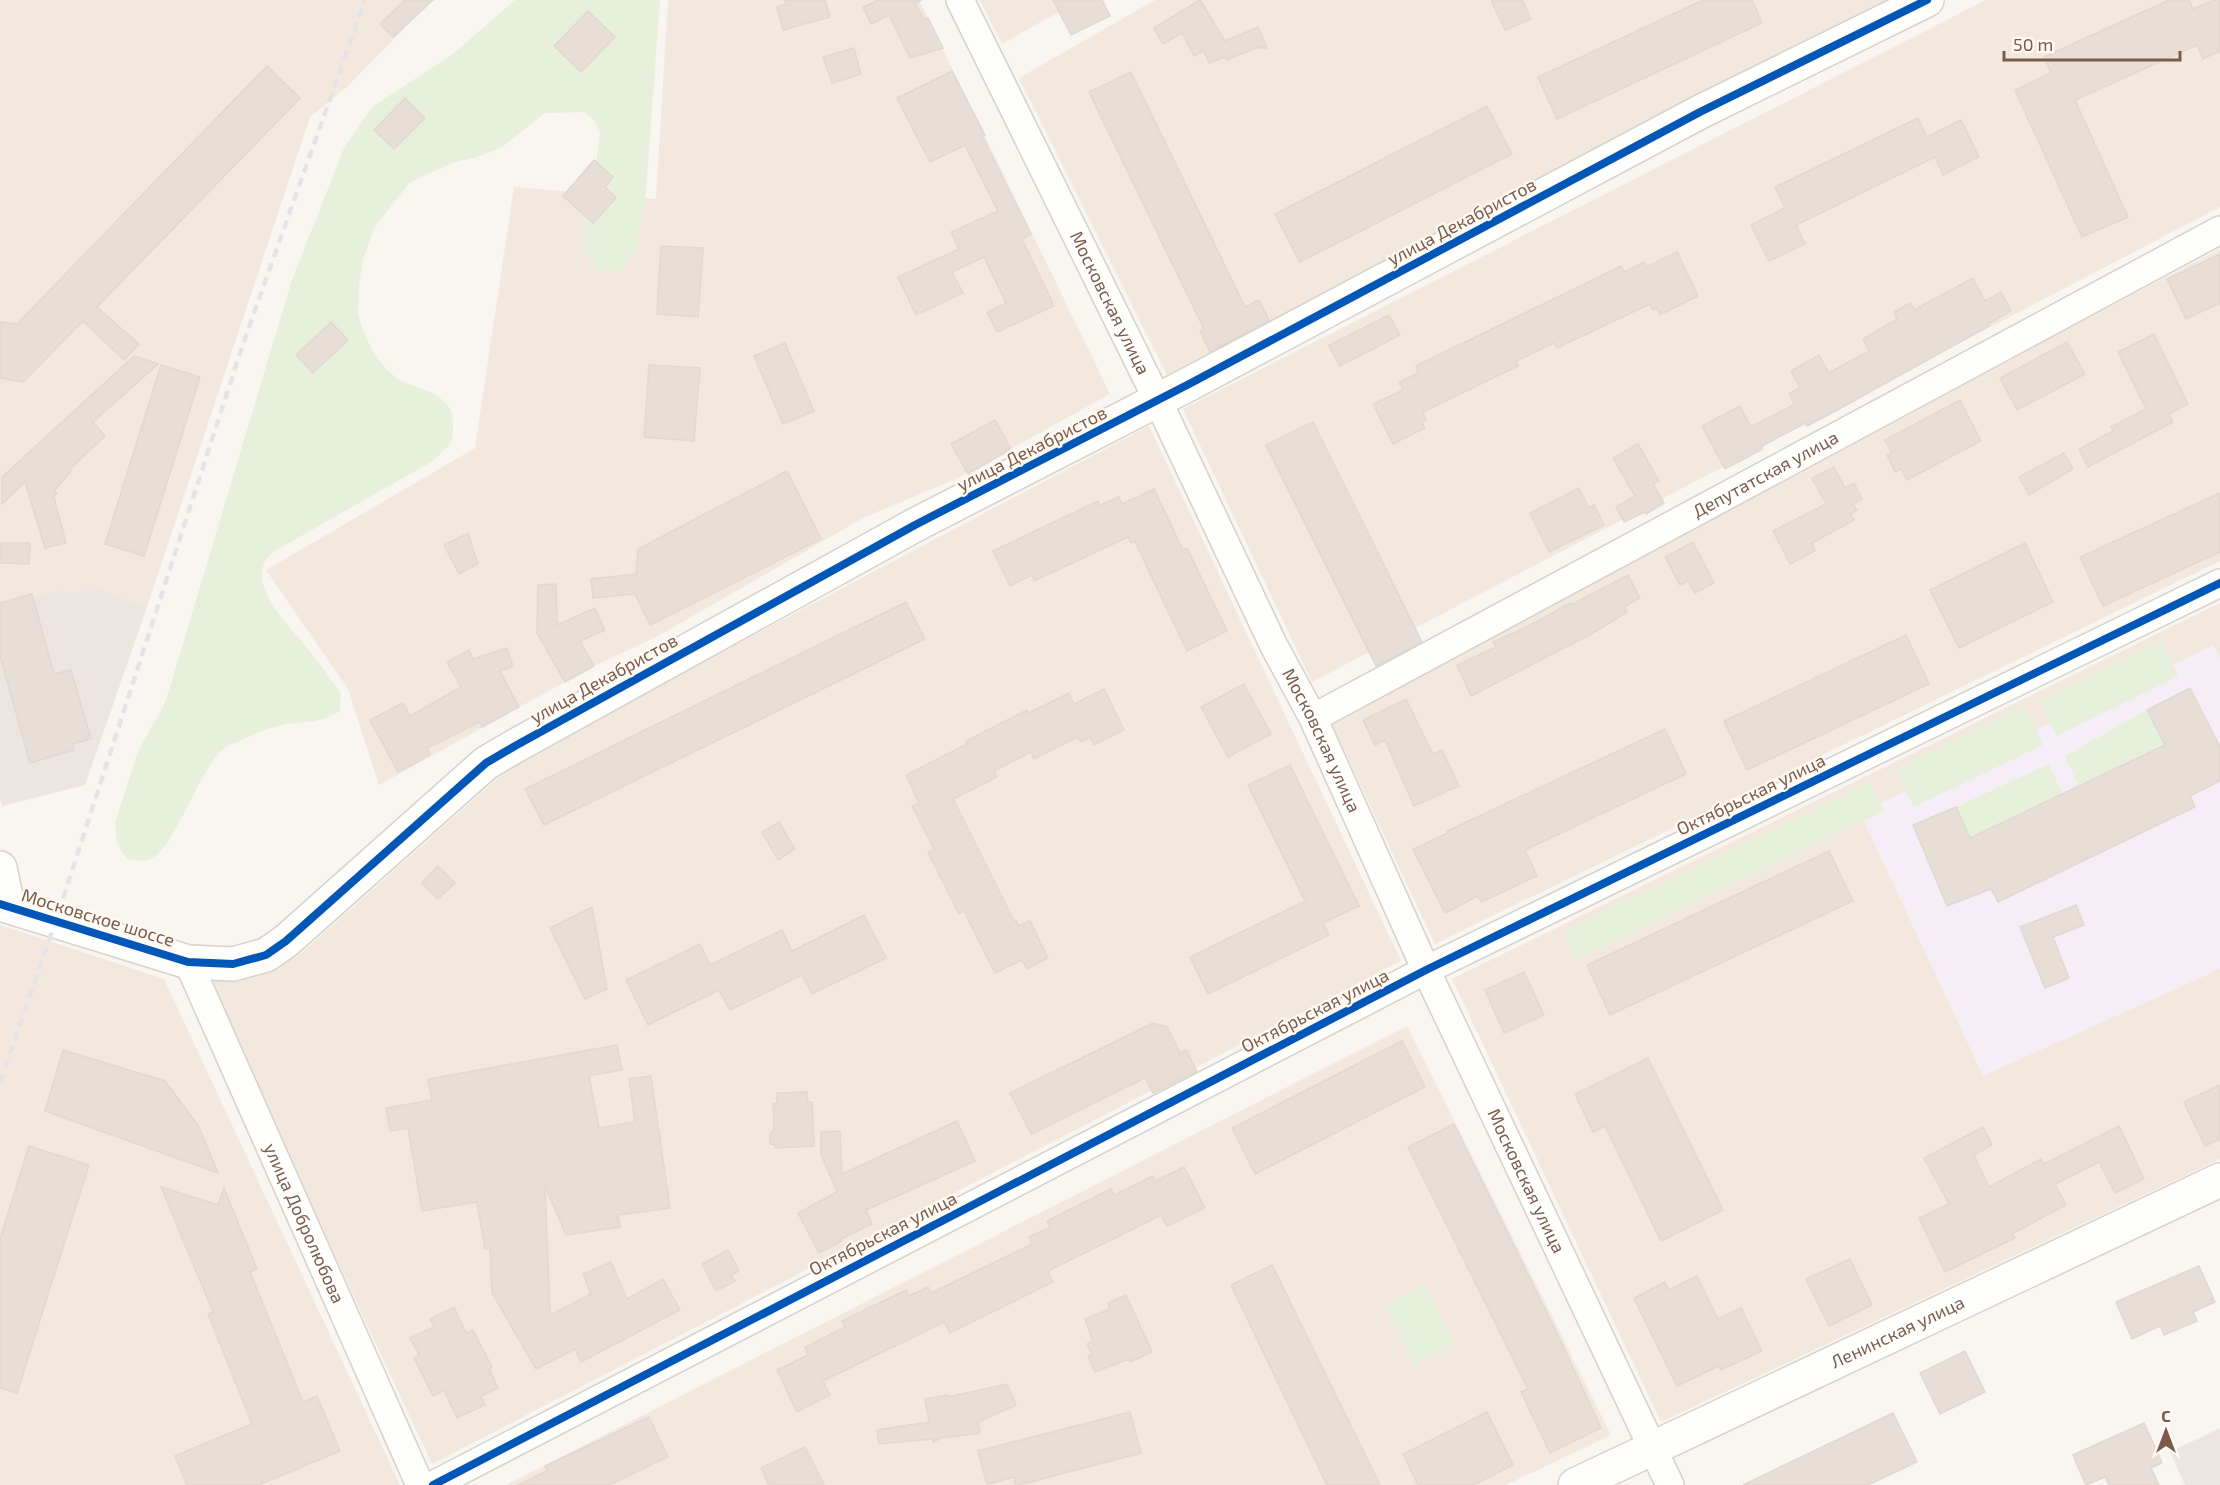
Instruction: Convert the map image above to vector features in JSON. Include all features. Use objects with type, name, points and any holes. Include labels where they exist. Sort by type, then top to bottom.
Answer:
[{"type":"street","name":"Московская улица","points":[[960,0],[1158,401],[1274,646],[1313,718],[1426,970],[1670,1485]]},
{"type":"street","name":"улица Декабристов","points":[[188,962],[233,964],[266,955],[295,933],[486,763],[525,740],[915,525],[1158,401],[1700,112],[1927,0]]},
{"type":"street","name":"Депутатская улица","points":[[1313,718],[2220,230]]},
{"type":"street","name":"Октябрьская улица","points":[[433,1485],[1426,970],[2220,583]]},
{"type":"street","points":[[0,868],[4,905]]},
{"type":"street","name":"Московское шоссе","points":[[4,905],[188,962]]},
{"type":"street","name":"улица Добролюбова","points":[[188,962],[420,1485]]},
{"type":"street","name":"Ленинская улица","points":[[1575,1485],[2220,1180]]},
{"type":"shaded area","points":[[0,0],[432,0],[348,86],[310,117],[147,607],[102,590],[56,591],[0,604]]},
{"type":"shaded area","points":[[668,0],[919,0],[1110,394],[956,479],[865,517],[658,636],[594,666],[379,785],[348,689],[266,570],[475,448],[514,187],[656,199]]},
{"type":"shaded area","points":[[980,0],[1080,0],[1002,44]]},
{"type":"shaded area","points":[[1155,0],[1903,0],[1167,375],[1019,78]]},
{"type":"shaded area","points":[[1986,0],[2220,0],[2220,207],[1312,682],[1183,409]]},
{"type":"shaded area","points":[[2220,249],[2220,561],[1435,944],[1328,716]]},
{"type":"shaded area","points":[[1149,426],[1401,961],[432,1464],[208,983],[297,957],[518,760]]},
{"type":"shaded area","points":[[102,590],[147,607],[85,785],[2,806],[0,798],[0,604],[56,591]]},
{"type":"shaded area","points":[[2220,603],[2220,1159],[1661,1422],[1452,979]]},
{"type":"shaded area","points":[[2214,645],[2220,658],[2220,969],[1983,1076],[1860,813]]},
{"type":"shaded area","points":[[0,925],[164,979],[400,1485],[0,1485]]},
{"type":"shaded area","points":[[1407,1026],[1611,1435],[1506,1485],[506,1485]]},
{"type":"shaded area","points":[[2220,1428],[2220,1485],[2185,1485],[2170,1452]]},
{"type":"green space","points":[[515,0],[660,0],[645,205],[635,252],[621,270],[600,272],[588,260],[585,250],[585,195],[597,157],[600,132],[594,120],[584,112],[545,113],[502,147],[477,157],[455,162],[410,182],[374,228],[363,259],[358,313],[373,352],[386,369],[399,380],[437,395],[450,408],[453,418],[453,437],[449,445],[433,461],[273,552],[264,564],[262,576],[271,602],[341,694],[340,711],[320,720],[269,729],[223,749],[214,759],[177,827],[159,853],[147,860],[127,859],[117,844],[115,823],[138,751],[167,697],[292,280],[344,148],[372,107],[453,54]]},
{"type":"green space","points":[[2161,641],[2178,676],[2057,736],[2040,701]]},
{"type":"green space","points":[[2024,707],[2043,745],[1914,807],[1895,769]]},
{"type":"green space","points":[[2147,710],[2165,745],[2079,786],[2065,756]]},
{"type":"green space","points":[[2049,764],[2062,794],[1970,838],[1956,807]]},
{"type":"green space","points":[[1870,782],[1884,811],[1576,960],[1563,931]]},
{"type":"green space","points":[[1425,1284],[1455,1344],[1414,1365],[1384,1305]]},
{"type":"building","points":[[405,0],[433,0],[393,37],[380,24]]},
{"type":"building","points":[[785,0],[825,0],[830,17],[783,30],[777,7],[786,4]]},
{"type":"building","points":[[878,0],[922,0],[915,3],[924,20],[928,18],[943,48],[910,58],[889,15],[871,24],[863,7]]},
{"type":"building","points":[[1053,0],[1102,0],[1110,16],[1071,35]]},
{"type":"building","points":[[1200,0],[1225,41],[1258,27],[1267,48],[1256,48],[1227,60],[1225,57],[1209,63],[1204,51],[1194,56],[1182,33],[1163,44],[1154,28]]},
{"type":"building","points":[[1491,0],[1522,0],[1531,19],[1505,30]]},
{"type":"building","points":[[1703,0],[1752,0],[1762,23],[1557,119],[1538,77]]},
{"type":"building","points":[[2169,0],[2189,0],[2193,9],[2214,0],[2220,0],[2220,51],[2203,59],[2197,45],[2075,100],[2128,217],[2082,237],[2015,90],[2051,73],[2044,57]]},
{"type":"building","points":[[588,11],[615,37],[581,72],[554,46]]},
{"type":"building","points":[[854,48],[861,74],[832,83],[823,57]]},
{"type":"building","points":[[267,66],[300,98],[97,307],[139,344],[124,360],[83,321],[23,382],[0,378],[0,322],[17,324]]},
{"type":"building","points":[[952,71],[1031,234],[1022,239],[1054,306],[997,332],[987,312],[1006,303],[984,257],[952,272],[963,293],[916,315],[898,277],[959,249],[951,232],[998,211],[965,145],[930,162],[897,98]]},
{"type":"building","points":[[1131,72],[1245,307],[1259,300],[1269,320],[1210,352],[1200,331],[1204,329],[1089,92]]},
{"type":"building","points":[[405,98],[425,118],[394,149],[374,130]]},
{"type":"building","points":[[1487,106],[1512,154],[1300,262],[1275,214]]},
{"type":"building","points":[[1918,118],[1927,137],[1961,120],[1979,157],[1943,175],[1935,157],[1796,225],[1805,244],[1769,261],[1751,225],[1785,208],[1775,187]]},
{"type":"building","points":[[594,160],[613,177],[605,187],[616,198],[593,223],[563,196]]},
{"type":"building","points":[[661,246],[703,248],[698,317],[657,314]]},
{"type":"building","points":[[1677,252],[1698,296],[1660,315],[1657,308],[1653,310],[1650,304],[1557,348],[1554,343],[1516,361],[1518,366],[1423,412],[1426,420],[1422,422],[1425,428],[1393,444],[1373,404],[1403,390],[1399,382],[1418,373],[1416,366],[1621,266],[1624,272],[1644,262],[1647,267]]},
{"type":"building","points":[[2220,254],[2220,303],[2186,319],[2167,279]]},
{"type":"building","points":[[1973,278],[1985,301],[2001,292],[2011,311],[1988,324],[1989,326],[1839,409],[1807,426],[1805,423],[1725,469],[1702,426],[1740,406],[1751,427],[1795,404],[1789,394],[1800,387],[1791,371],[1819,355],[1829,373],[1869,351],[1863,339],[1897,319],[1894,312],[1910,303],[1914,310]]},
{"type":"building","points":[[1389,315],[1400,335],[1340,366],[1329,345]]},
{"type":"building","points":[[331,322],[348,340],[313,373],[296,355]]},
{"type":"building","points":[[2154,334],[2188,404],[2169,414],[2173,422],[2088,467],[2079,449],[2113,431],[2111,427],[2146,409],[2118,352]]},
{"type":"building","points":[[2067,342],[2085,374],[2017,410],[2000,378]]},
{"type":"building","points":[[785,343],[814,411],[783,424],[754,356]]},
{"type":"building","points":[[134,356],[158,364],[93,422],[105,436],[69,470],[71,471],[54,491],[57,493],[54,497],[66,543],[45,548],[25,482],[2,504],[2,477]]},
{"type":"building","points":[[161,365],[200,377],[144,556],[105,544]]},
{"type":"building","points":[[649,365],[700,368],[694,441],[644,437]]},
{"type":"building","points":[[1960,400],[1981,441],[1907,480],[1901,469],[1895,472],[1887,455],[1892,453],[1885,440]]},
{"type":"building","points":[[995,420],[1011,449],[968,474],[951,444]]},
{"type":"building","points":[[1313,422],[1422,642],[1376,666],[1266,445]]},
{"type":"building","points":[[1638,444],[1659,481],[1653,484],[1664,503],[1646,514],[1645,512],[1624,522],[1616,507],[1635,496],[1613,458]]},
{"type":"building","points":[[2064,453],[2073,469],[2029,495],[2019,477]]},
{"type":"building","points":[[1834,467],[1845,488],[1854,483],[1862,499],[1853,504],[1857,510],[1850,514],[1854,520],[1812,543],[1815,551],[1790,564],[1773,531],[1826,504],[1812,478]]},
{"type":"building","points":[[787,471],[821,539],[650,625],[635,594],[593,598],[591,579],[636,574],[638,549]]},
{"type":"building","points":[[1579,488],[1589,508],[1594,505],[1604,525],[1549,552],[1530,513]]},
{"type":"building","points":[[1154,489],[1183,550],[1187,548],[1227,631],[1187,651],[1135,542],[1131,543],[1128,537],[1034,581],[1032,575],[1010,586],[993,551],[1098,501],[1100,505],[1119,497],[1122,504]]},
{"type":"building","points":[[2220,493],[2220,552],[2103,606],[2080,557]]},
{"type":"building","points":[[468,533],[478,564],[459,574],[444,545]]},
{"type":"building","points":[[1693,542],[1714,583],[1695,593],[1688,581],[1680,585],[1665,557]]},
{"type":"building","points":[[1,543],[30,543],[29,564],[1,563]]},
{"type":"building","points":[[2025,543],[2053,602],[1959,648],[1930,590]]},
{"type":"building","points":[[1628,575],[1640,598],[1624,607],[1627,612],[1593,633],[1471,696],[1457,665],[1496,647],[1493,642]]},
{"type":"building","points":[[556,584],[557,625],[595,608],[605,630],[580,641],[594,666],[565,682],[537,633],[538,585]]},
{"type":"building","points":[[32,594],[54,674],[71,670],[91,739],[72,744],[74,750],[30,763],[0,656],[0,603]]},
{"type":"building","points":[[906,602],[925,639],[544,825],[525,789]]},
{"type":"building","points":[[1906,635],[1929,684],[1747,770],[1724,721]]},
{"type":"building","points":[[507,648],[513,666],[500,671],[519,707],[482,727],[479,722],[427,748],[430,755],[398,772],[370,720],[403,703],[410,716],[461,687],[447,662],[469,650],[473,659]]},
{"type":"building","points":[[1244,684],[1271,734],[1228,757],[1201,707]]},
{"type":"building","points":[[2190,688],[2220,747],[2220,781],[2190,796],[2195,807],[1998,902],[1991,889],[1947,906],[1913,825],[1956,807],[1970,838],[2165,745],[2147,710]]},
{"type":"building","points":[[1104,689],[1124,730],[1094,745],[1090,737],[1081,742],[1078,737],[1034,759],[1031,752],[994,771],[997,777],[953,799],[1014,921],[1016,920],[1018,926],[1030,921],[1048,958],[1027,969],[1022,960],[995,973],[964,911],[959,914],[928,852],[934,849],[912,806],[919,803],[906,775],[1027,710],[1029,713],[1069,693],[1074,704]]},
{"type":"building","points":[[1406,699],[1433,754],[1442,750],[1459,786],[1414,806],[1385,740],[1375,745],[1363,720]]},
{"type":"building","points":[[1665,729],[1686,774],[1525,850],[1537,876],[1481,902],[1478,896],[1445,913],[1413,849]]},
{"type":"building","points":[[1290,765],[1359,906],[1323,923],[1329,935],[1208,994],[1190,957],[1305,901],[1248,785]]},
{"type":"building","points":[[779,822],[795,849],[778,860],[762,832]]},
{"type":"building","points":[[1829,851],[1853,901],[1610,1015],[1587,965]]},
{"type":"building","points":[[438,866],[455,883],[438,899],[422,883]]},
{"type":"building","points":[[2076,905],[2084,925],[2053,937],[2069,978],[2045,988],[2020,927]]},
{"type":"building","points":[[592,907],[607,989],[585,999],[550,928]]},
{"type":"building","points":[[864,915],[886,958],[812,994],[802,975],[730,1010],[719,990],[648,1025],[626,980],[700,944],[710,965],[782,930],[792,951]]},
{"type":"building","points":[[1524,972],[1544,1015],[1504,1033],[1485,990]]},
{"type":"building","points":[[1153,1023],[1167,1027],[1180,1053],[1186,1050],[1197,1071],[1153,1093],[1145,1078],[1031,1134],[1010,1093]]},
{"type":"building","points":[[1402,1041],[1425,1087],[1255,1174],[1232,1128]]},
{"type":"building","points":[[617,1045],[622,1070],[589,1076],[599,1128],[635,1122],[629,1079],[651,1076],[670,1208],[618,1215],[620,1227],[566,1235],[545,1186],[550,1315],[591,1294],[583,1274],[611,1262],[627,1299],[663,1279],[680,1310],[581,1362],[575,1349],[536,1369],[492,1293],[490,1248],[485,1249],[477,1202],[422,1211],[408,1128],[390,1131],[386,1108],[432,1100],[428,1079]]},
{"type":"building","points":[[63,1050],[165,1081],[198,1125],[218,1173],[45,1111]]},
{"type":"building","points":[[1648,1058],[1723,1210],[1661,1241],[1605,1126],[1593,1132],[1575,1094]]},
{"type":"building","points":[[2220,1085],[2220,1139],[2205,1146],[2184,1102]]},
{"type":"building","points":[[807,1092],[808,1102],[812,1102],[814,1146],[775,1148],[775,1145],[770,1144],[770,1133],[774,1129],[773,1104],[777,1103],[777,1093]]},
{"type":"building","points":[[957,1121],[975,1161],[866,1210],[872,1224],[819,1253],[798,1213],[837,1192],[821,1154],[821,1132],[840,1131],[842,1174]]},
{"type":"building","points":[[1454,1124],[1601,1428],[1550,1453],[1521,1392],[1528,1389],[1408,1147]]},
{"type":"building","points":[[2119,1126],[2144,1179],[2115,1193],[2099,1162],[2055,1184],[2066,1205],[2012,1234],[2015,1238],[1945,1272],[1919,1218],[1949,1204],[1924,1158],[1983,1127],[1992,1145],[1974,1155],[1989,1187],[2041,1159],[2044,1164]]},
{"type":"building","points":[[29,1146],[89,1165],[17,1393],[0,1388],[0,1239]]},
{"type":"building","points":[[1184,1167],[1205,1208],[1167,1226],[1161,1215],[1048,1271],[1053,1282],[950,1333],[944,1322],[823,1381],[830,1395],[797,1412],[777,1370],[808,1355],[805,1347],[845,1327],[842,1321],[906,1290],[909,1296],[928,1287],[931,1293],[1032,1244],[1029,1237],[1050,1227],[1047,1221],[1111,1189],[1114,1195],[1153,1176],[1155,1181]]},
{"type":"building","points":[[161,1187],[218,1205],[224,1188],[257,1269],[250,1272],[303,1402],[317,1396],[340,1451],[259,1485],[187,1485],[175,1456],[252,1424],[208,1314],[213,1312]]},
{"type":"building","points":[[728,1250],[739,1271],[731,1275],[735,1281],[716,1291],[702,1264]]},
{"type":"building","points":[[1850,1259],[1872,1305],[1829,1326],[1806,1279]]},
{"type":"building","points":[[1272,1265],[1380,1485],[1327,1485],[1231,1285]]},
{"type":"building","points":[[2199,1266],[2215,1302],[2193,1312],[2197,1321],[2164,1335],[2160,1326],[2132,1339],[2116,1302]]},
{"type":"building","points":[[1697,1276],[1718,1319],[1741,1308],[1762,1351],[1721,1370],[1719,1366],[1677,1386],[1634,1298],[1665,1282],[1669,1290]]},
{"type":"building","points":[[1126,1295],[1152,1352],[1130,1362],[1129,1359],[1095,1372],[1088,1356],[1092,1355],[1087,1344],[1093,1341],[1085,1319],[1110,1309],[1108,1303]]},
{"type":"building","points":[[454,1307],[466,1333],[473,1330],[492,1367],[489,1369],[498,1388],[481,1396],[485,1405],[457,1418],[444,1390],[433,1396],[414,1358],[419,1355],[410,1338],[434,1327],[430,1319]]},
{"type":"building","points":[[1965,1351],[1985,1392],[1940,1414],[1920,1373]]},
{"type":"building","points":[[1007,1384],[1016,1405],[978,1422],[980,1433],[941,1438],[933,1442],[932,1439],[879,1444],[877,1430],[929,1422],[925,1399],[947,1395],[948,1397]]},
{"type":"building","points":[[1130,1412],[1141,1453],[1019,1485],[1016,1485],[1014,1477],[987,1484],[978,1451]]},
{"type":"building","points":[[1487,1412],[1513,1465],[1473,1485],[1418,1485],[1403,1454]]},
{"type":"building","points":[[1893,1413],[1917,1462],[1868,1485],[1743,1485]]},
{"type":"building","points":[[649,1417],[668,1457],[609,1485],[518,1485],[547,1471],[545,1466]]},
{"type":"building","points":[[2144,1423],[2162,1463],[2151,1468],[2159,1485],[2109,1485],[2105,1477],[2086,1485],[2073,1455]]},
{"type":"building","points":[[805,1447],[824,1485],[769,1485],[761,1468]]},
{"type":"railway","points":[[0,1083],[56,920],[242,347],[365,0]]},
{"type":"cycle path","points":[[0,904],[188,962],[233,964],[266,955],[286,941],[486,763],[515,746],[915,525],[1191,383],[1700,112],[1927,0]]},
{"type":"cycle path","points":[[433,1485],[1426,970],[2220,583]]}]
